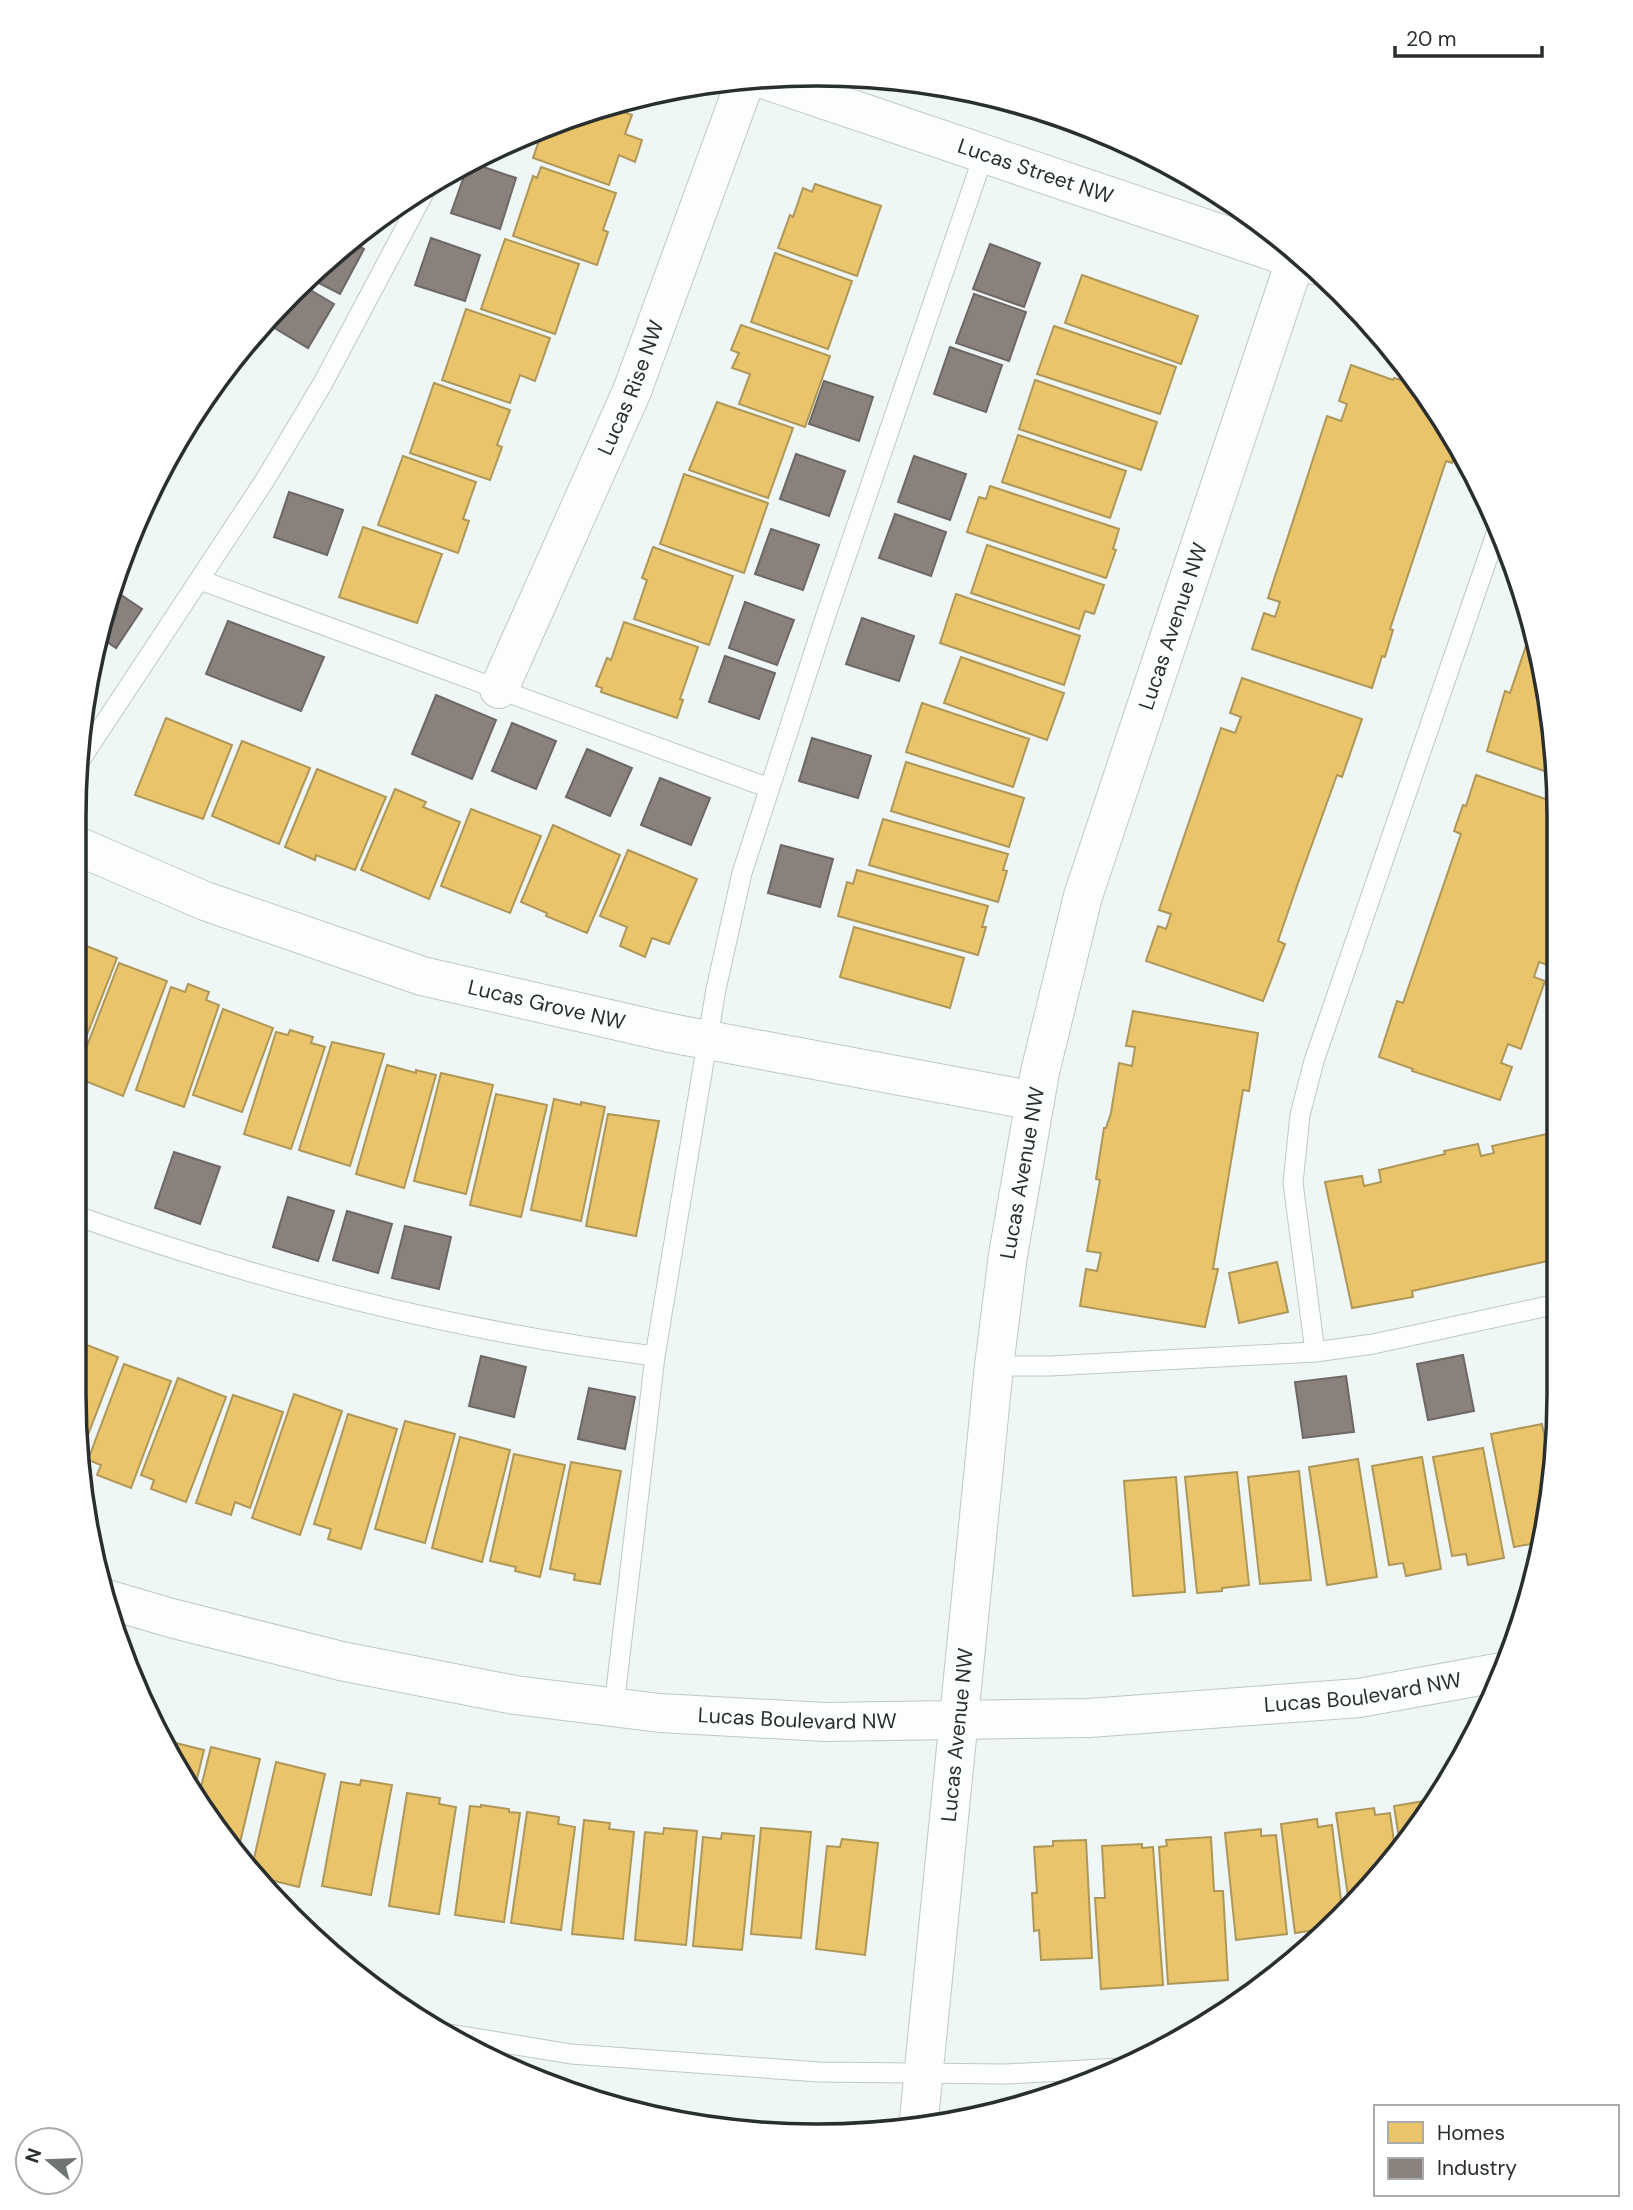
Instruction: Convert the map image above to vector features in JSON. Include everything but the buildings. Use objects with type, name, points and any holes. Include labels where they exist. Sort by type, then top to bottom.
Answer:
[{"type":"street","name":"Lucas Street NW","points":[[785,87],[1279,251]]},
{"type":"street","name":"Lucas Rise NW","points":[[499,690],[632,391],[742,90]]},
{"type":"street","name":"Lucas Avenue NW","points":[[919,2117],[994,1366],[1008,1255],[1035,1101],[1083,896],[1299,268]]},
{"type":"street","name":"Lucas Grove NW","points":[[86,850],[205,901],[422,976],[707,1040],[1035,1101]]},
{"type":"street","name":"Lucas Boulevard NW","points":[[117,1602],[341,1661],[515,1695],[660,1713],[825,1722],[1089,1718],[1359,1698],[1492,1674]]},
{"type":"lane","points":[[614,1707],[655,1356],[707,1040],[742,873],[826,615],[984,154]]},
{"type":"lane","points":[[89,746],[265,480],[323,383],[417,205]]},
{"type":"lane","points":[[1315,1352],[1293,1183],[1300,1115],[1314,1061],[1493,541]]},
{"type":"lane","points":[[200,580],[769,789]]},
{"type":"lane","points":[[86,1219],[251,1273],[347,1300],[563,1345],[655,1356]]},
{"type":"lane","points":[[994,1366],[1050,1366],[1315,1352],[1373,1344],[1547,1306]]},
{"type":"lane","points":[[472,2038],[571,2054],[819,2072],[1006,2074],[1095,2069]]}]
